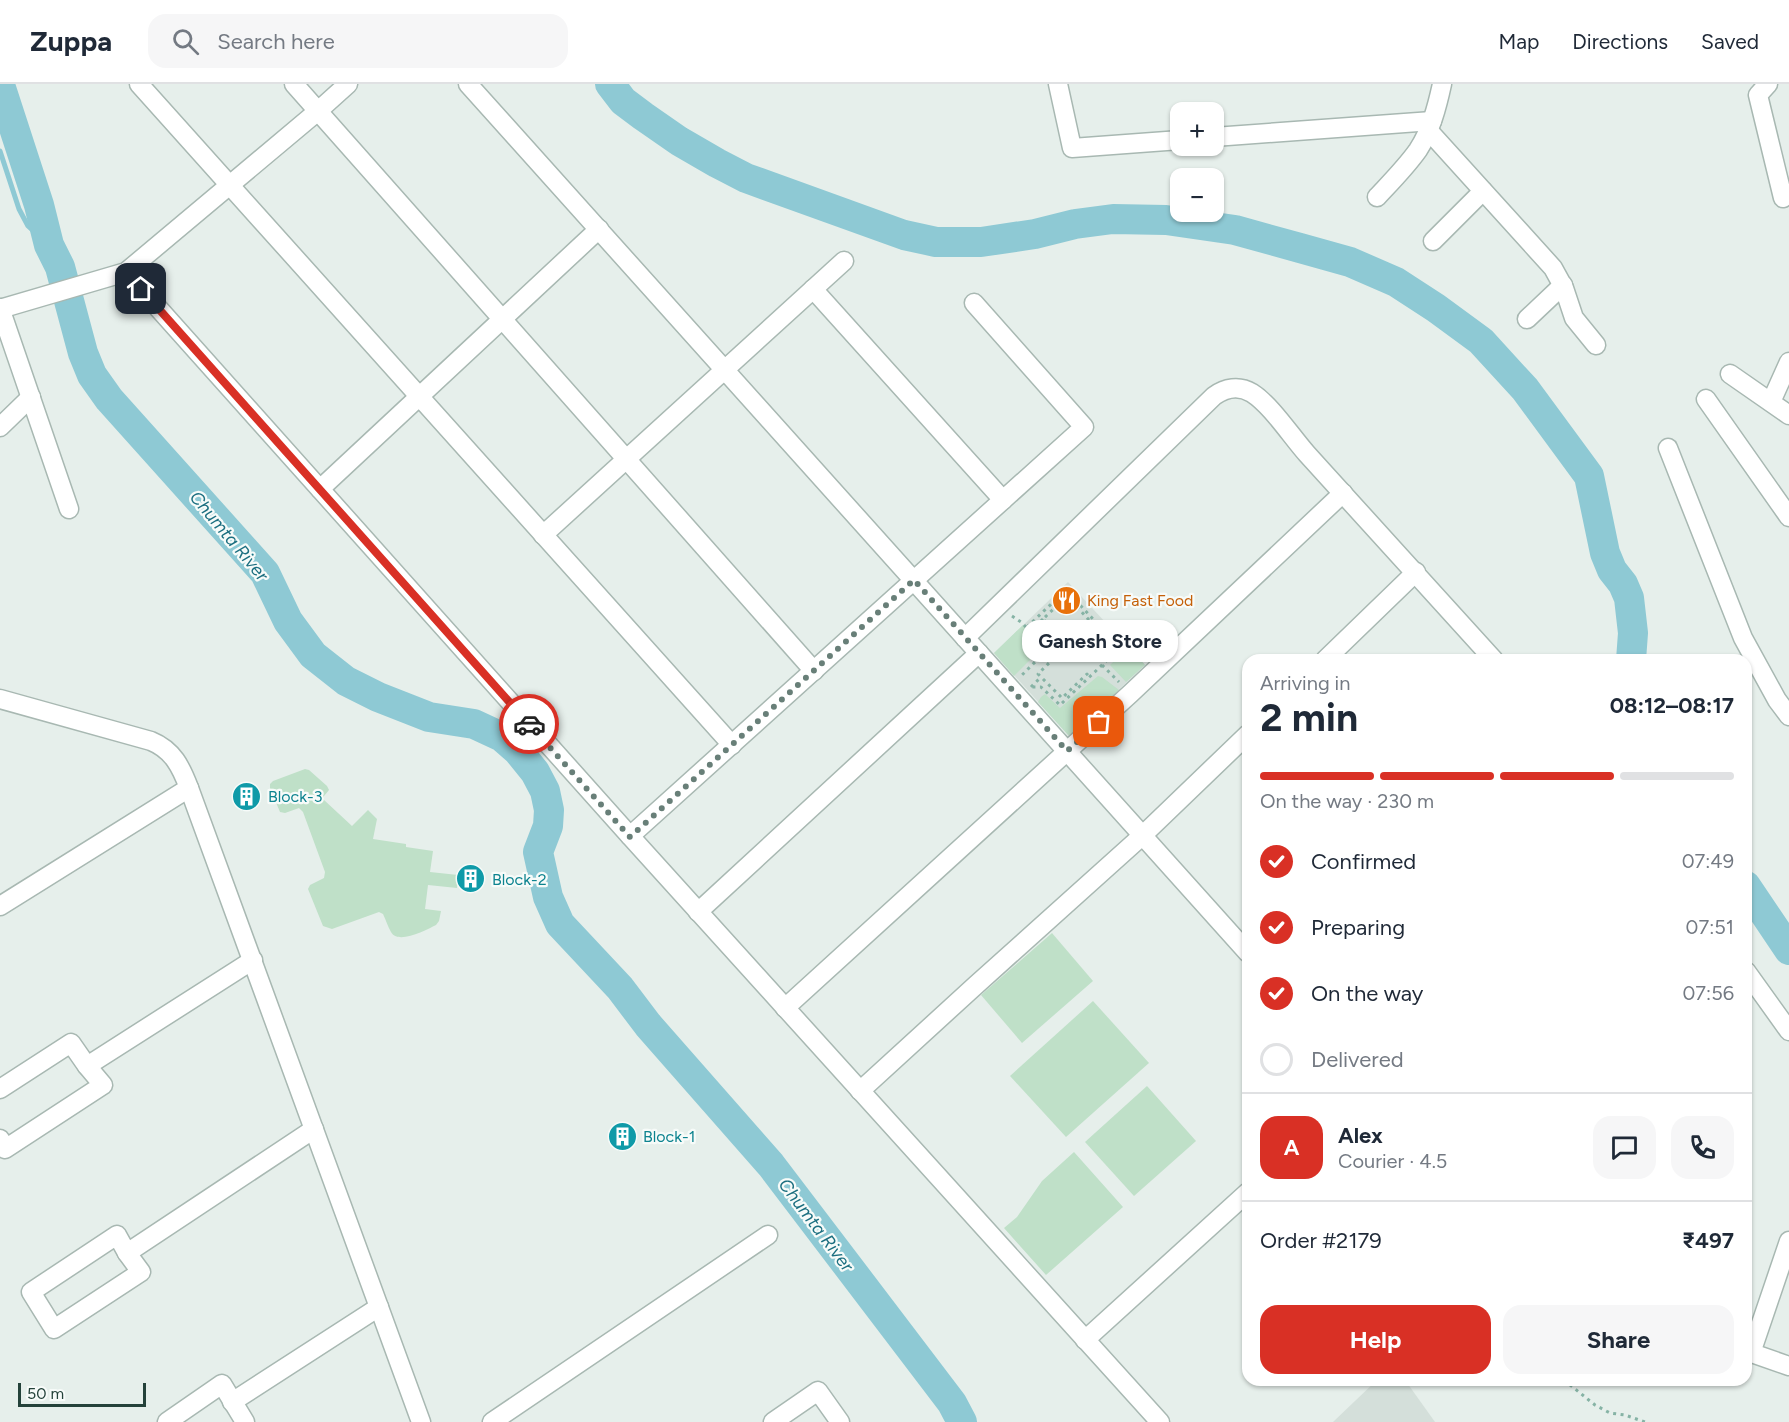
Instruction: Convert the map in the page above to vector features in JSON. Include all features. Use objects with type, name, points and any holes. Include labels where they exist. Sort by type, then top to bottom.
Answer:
[{"type":"street","points":[[139,84],[732,745]]},
{"type":"street","points":[[294,84],[814,670]]},
{"type":"street","points":[[69,509],[0,309],[126,272],[348,84]]},
{"type":"street","points":[[468,84],[1242,946]]},
{"type":"street","points":[[1058,84],[1072,148],[1170,141]]},
{"type":"street","points":[[1377,197],[1419,149],[1430,126],[1442,84]]},
{"type":"street","points":[[1768,84],[1758,95],[1783,198]]},
{"type":"street","points":[[1224,136],[1430,126]]},
{"type":"street","points":[[1430,126],[1483,191],[1553,268],[1563,285],[1574,318],[1596,345]]},
{"type":"street","points":[[1433,241],[1483,191]]},
{"type":"street","points":[[320,489],[599,229]]},
{"type":"street","points":[[543,535],[844,261]]},
{"type":"street","points":[[126,272],[630,837],[1160,1422]]},
{"type":"street","points":[[1527,319],[1563,285]]},
{"type":"street","points":[[813,289],[1003,500]]},
{"type":"street","points":[[630,837],[1084,427],[974,303]]},
{"type":"street","points":[[1771,402],[1789,362]]},
{"type":"street","points":[[1730,374],[1789,415]]},
{"type":"street","points":[[965,638],[1214,396],[1223,390],[1233,388],[1243,389],[1258,398],[1489,654]]},
{"type":"street","points":[[0,427],[31,397]]},
{"type":"street","points":[[1706,399],[1789,517]]},
{"type":"street","points":[[1668,448],[1743,638],[1783,698],[1789,716]]},
{"type":"street","points":[[785,1008],[1130,694],[1343,493]]},
{"type":"street","points":[[1331,654],[1416,572]]},
{"type":"street","points":[[698,912],[980,653]]},
{"type":"street","points":[[0,699],[160,745],[174,756],[179,764],[421,1422]]},
{"type":"street","points":[[860,1091],[1143,835],[1242,740]]},
{"type":"street","points":[[0,906],[189,788]]},
{"type":"street","points":[[87,1066],[253,960]]},
{"type":"street","points":[[1752,979],[1789,1031]]},
{"type":"street","points":[[0,1089],[71,1043],[103,1085],[5,1149],[0,1140]]},
{"type":"street","points":[[127,1253],[314,1129]]},
{"type":"street","points":[[1085,1340],[1242,1197]]},
{"type":"street","points":[[117,1235],[127,1253],[141,1272],[54,1329],[31,1292],[117,1235]]},
{"type":"street","points":[[499,1420],[768,1235]]},
{"type":"street","points":[[1752,1344],[1789,1241]]},
{"type":"street","points":[[232,1402],[379,1307]]},
{"type":"street","points":[[1752,1353],[1789,1366]]},
{"type":"street","points":[[166,1422],[222,1384],[245,1422]]},
{"type":"street","points":[[773,1422],[818,1391],[840,1422]]},
{"type":"path","points":[[1048,650],[1027,627],[1066,590],[1089,620]]},
{"type":"path","points":[[1030,631],[1068,595]]},
{"type":"path","points":[[1058,649],[1048,650],[1021,676],[1031,687],[1041,687],[1060,705],[1120,648],[1068,595]]},
{"type":"path","points":[[1043,619],[1059,636],[1058,654],[1038,674],[1062,698],[1086,674],[1089,677]]},
{"type":"path","points":[[1102,666],[1130,694]]},
{"type":"path","points":[[1031,687],[1041,677]]},
{"type":"path","points":[[1571,1386],[1595,1405],[1610,1413],[1645,1422]]},
{"type":"shaded area","points":[[1068,582],[1145,665],[1069,736],[994,653]]},
{"type":"shaded area","points":[[1371,1386],[1409,1386],[1435,1422],[1333,1422]]},
{"type":"green space","points":[[1023,625],[1038,642],[1040,650],[1014,676],[994,653]]},
{"type":"green space","points":[[1129,647],[1145,665],[1126,682],[1110,665]]},
{"type":"green space","points":[[1098,676],[1119,690],[1069,736],[1038,702],[1045,694],[1060,708]]},
{"type":"green space","points":[[305,769],[327,786],[329,790],[324,800],[352,826],[368,810],[377,819],[373,839],[433,851],[430,872],[458,875],[457,888],[428,885],[425,909],[441,911],[436,925],[406,937],[395,936],[383,914],[379,912],[332,929],[323,926],[308,889],[310,885],[324,878],[325,872],[303,812],[299,808],[285,813],[280,812],[270,788],[273,781]]},
{"type":"green space","points":[[1052,933],[1093,981],[1022,1043],[981,995]]},
{"type":"green space","points":[[1093,1001],[1149,1063],[1066,1137],[1010,1076]]},
{"type":"green space","points":[[1147,1086],[1196,1141],[1134,1196],[1085,1142]]},
{"type":"green space","points":[[1074,1152],[1123,1207],[1046,1275],[1004,1228],[1017,1217],[1042,1181]]},
{"type":"waterway","points":[[610,84],[623,101],[679,141],[746,178],[904,235],[936,242],[981,242],[1113,219],[1166,220],[1235,230],[1350,262],[1396,282],[1481,341],[1525,389],[1589,476],[1605,553],[1612,570],[1623,584],[1629,598],[1633,633],[1631,654]]},
{"type":"waterway","name":"Chumta River","points":[[0,85],[39,205],[49,245],[60,267],[83,353],[92,375],[109,399],[265,573],[288,621],[313,655],[346,681],[378,697],[429,717],[474,724],[502,737],[518,751],[535,772],[545,791],[549,810],[548,826],[538,852],[548,897],[560,924],[620,988],[648,1025],[771,1165],[952,1403],[962,1422]]},
{"type":"waterway","points":[[0,151],[19,209],[28,226],[49,245]]},
{"type":"waterway","points":[[1752,895],[1789,950]]},
{"type":"way so far","points":[[529,724],[630,837],[914,580],[1067,751],[1099,722]]},
{"type":"place","name":"King Fast Food","points":[[1066,600]]},
{"type":"place","name":"Ganesh Store","points":[[1099,722]]},
{"type":"place","name":"Block-3","points":[[247,796]]},
{"type":"place","name":"Block-2","points":[[471,879]]},
{"type":"place","name":"Block-1","points":[[622,1136]]},
{"type":"route","points":[[141,289],[529,724]]}]
